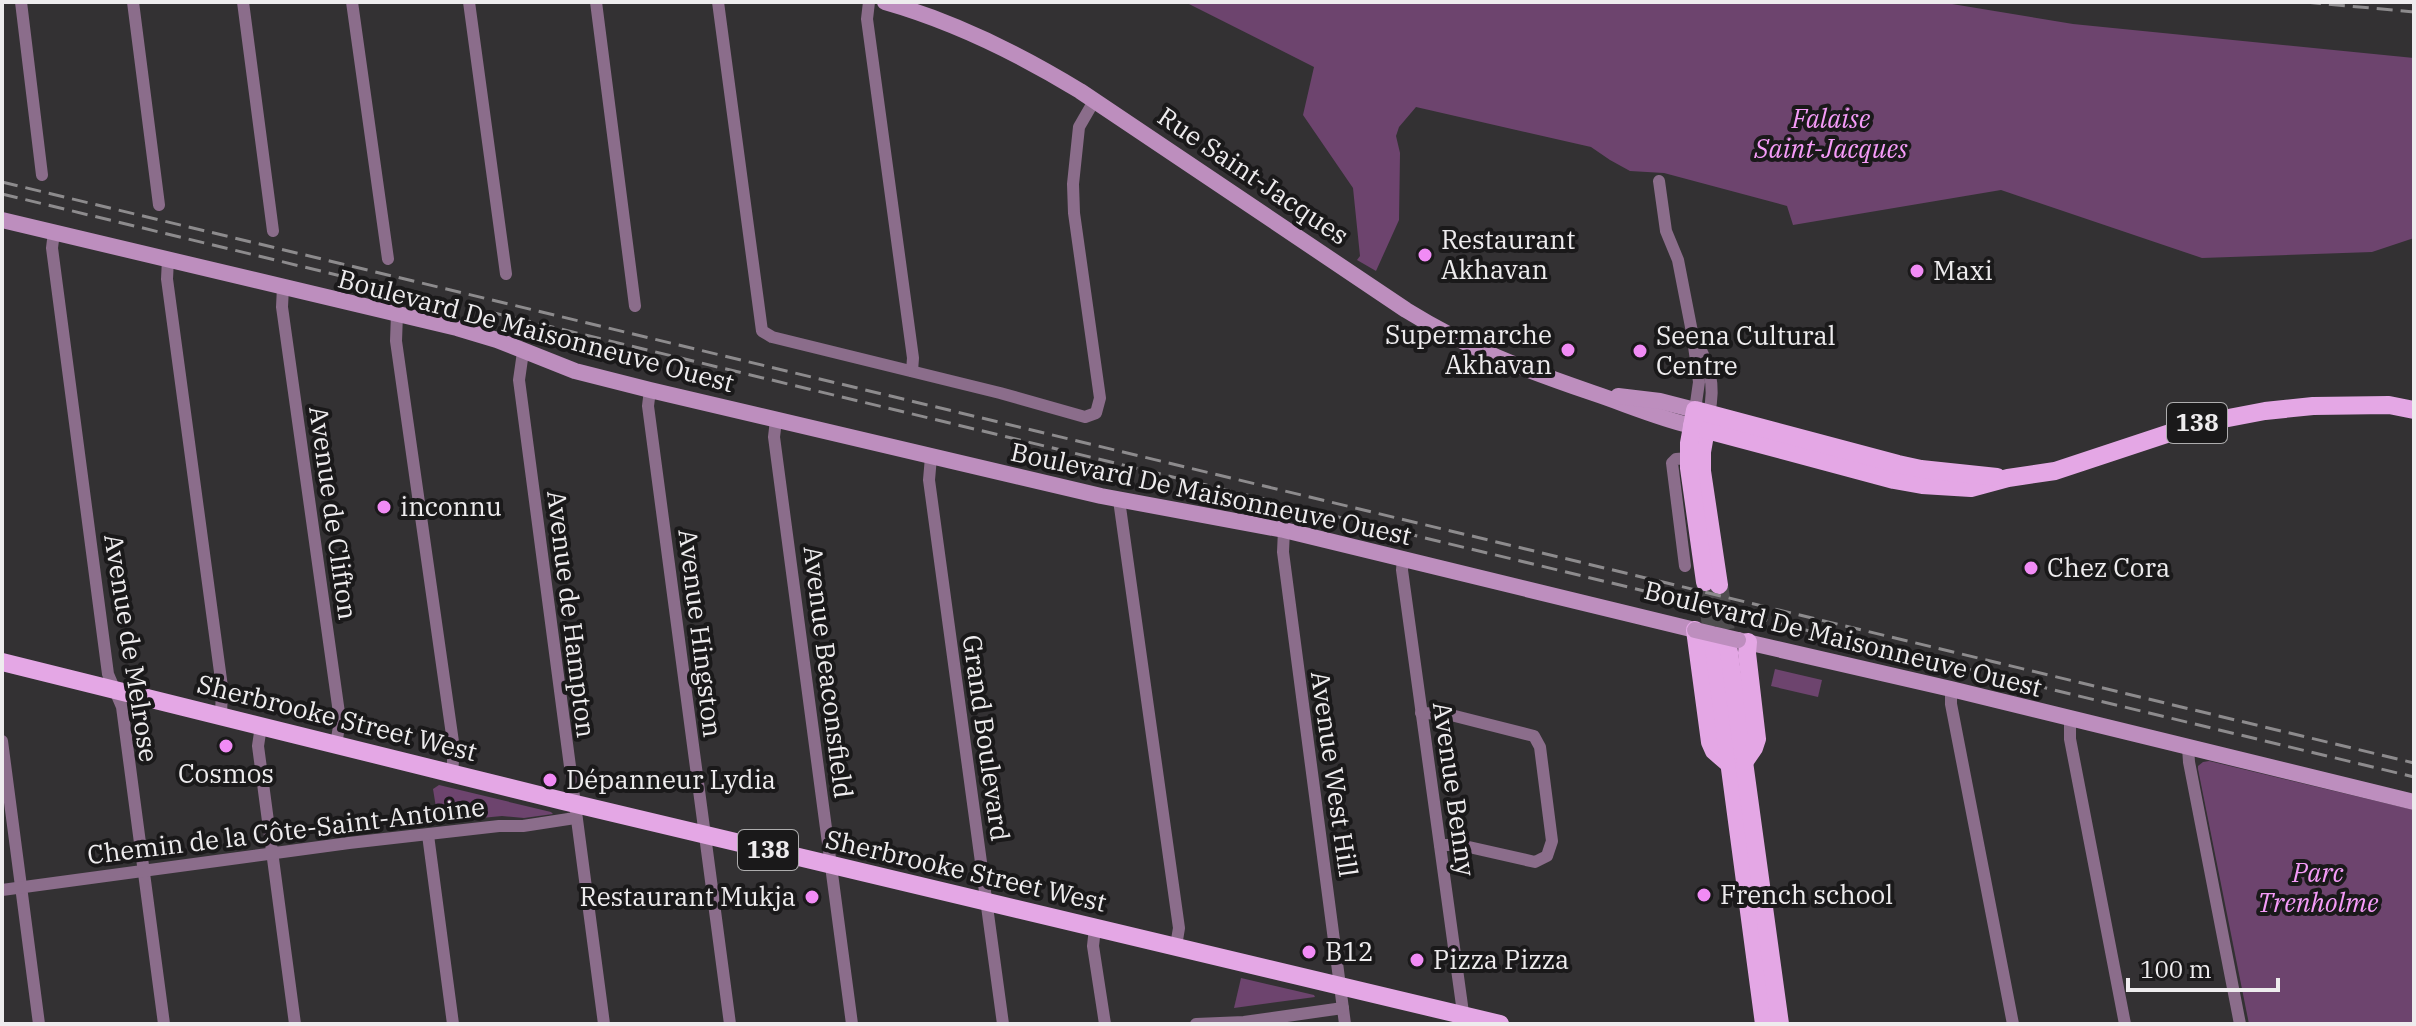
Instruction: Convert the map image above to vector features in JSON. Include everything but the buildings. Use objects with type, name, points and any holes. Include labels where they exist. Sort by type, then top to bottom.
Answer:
[{"type":"main road","name":"Rue Saint-Jacques","points":[[1701,420],[1813,459],[1922,485],[1971,488],[2008,478],[2055,471],[2166,432],[2224,417],[2289,408],[2393,405],[2414,399]]},
{"type":"main road","name":"Rue Saint-Jacques","points":[[2393,405],[2414,410]]},
{"type":"main road","points":[[1701,420],[1702,471],[1712,583],[1689,458],[1701,420]]},
{"type":"main road","points":[[1695,630],[1710,742],[1714,751],[1737,763]]},
{"type":"main road","points":[[1732,642],[1747,653],[1757,739],[1754,748],[1737,763]]},
{"type":"main road","points":[[1732,642],[1737,763],[1764,1024]]},
{"type":"main road","name":"Sherbrooke Street West","points":[[2,662],[452,773],[575,811],[704,835],[1176,946],[1464,1020],[1500,1024]]},
{"type":"main road","points":[[1737,763],[1780,1024]]},
{"type":"street","points":[[21,2],[42,175]]},
{"type":"street","points":[[133,2],[159,205]]},
{"type":"street","points":[[243,2],[273,231]]},
{"type":"street","points":[[352,2],[388,259]]},
{"type":"street","points":[[469,2],[506,274]]},
{"type":"street","points":[[596,2],[635,306]]},
{"type":"street","points":[[718,2],[762,331],[772,337],[1000,393],[1081,417],[1096,413],[1100,405],[1073,193],[1079,127],[1094,101]]},
{"type":"street","points":[[869,2],[867,19],[913,358],[912,371]]},
{"type":"street","name":"Rue Saint-Jacques","points":[[885,2],[935,18],[1034,63],[1432,325],[1508,364],[1658,418],[1701,420]]},
{"type":"street","points":[[1659,181],[1666,231],[1677,256],[1692,332],[1711,373],[1713,394],[1701,420]]},
{"type":"street","name":"Boulevard De Maisonneuve Ouest","points":[[2,220],[487,337],[575,371],[650,390],[1119,500],[1284,530],[1695,630],[1732,642],[1951,689],[2414,802]]},
{"type":"street","name":"Avenue de Melrose","points":[[54,232],[52,246],[108,674],[122,707],[164,1024]]},
{"type":"street","points":[[168,259],[167,279],[222,687],[221,716]]},
{"type":"street","name":"Avenue de Clifton","points":[[283,287],[282,307],[340,727],[336,745]]},
{"type":"street","points":[[397,314],[396,346],[454,749],[452,773]]},
{"type":"street","name":"Avenue de Hampton","points":[[523,352],[519,380],[604,1024]]},
{"type":"street","name":"Avenue Hingston","points":[[650,390],[648,406],[730,1024]]},
{"type":"street","name":"Avenue Beaconsfield","points":[[776,420],[774,437],[852,1024]]},
{"type":"street","name":"Grand Boulevard","points":[[931,457],[928,476],[1003,1024]]},
{"type":"street","points":[[1685,566],[1672,463],[1676,459],[1689,458]]},
{"type":"street","points":[[1119,500],[1179,928],[1176,946]]},
{"type":"street","name":"Avenue West Hill","points":[[1284,530],[1283,552],[1345,1024]]},
{"type":"street","name":"Avenue Benny","points":[[1403,559],[1402,570],[1464,1020]]},
{"type":"street","points":[[1951,689],[1950,700],[2013,1024]]},
{"type":"street","points":[[1421,713],[1447,714],[1519,731],[1537,739],[1552,841],[1547,856],[1535,862],[1462,846],[1440,845]]},
{"type":"street","points":[[2070,719],[2070,739],[2125,1024]]},
{"type":"street","points":[[261,726],[258,746],[295,1024]]},
{"type":"street","points":[[2,741],[39,1024]]},
{"type":"street","points":[[2188,747],[2240,1024]]},
{"type":"street","name":"Chemin de la Côte-Saint-Antoine","points":[[2,890],[414,835],[523,826],[575,811]]},
{"type":"street","points":[[428,835],[453,1024]]},
{"type":"street","points":[[1095,928],[1093,946],[1105,1024]]},
{"type":"street","points":[[1196,1024],[1343,1008]]},
{"type":"green space","name":"Falaise Saint-Jacques","points":[[1185,2],[1940,2],[2073,24],[2414,58],[2414,238],[2372,252],[2202,258],[2001,190],[1793,225],[1787,206],[1664,173],[1630,171],[1591,147],[1416,107],[1399,127],[1396,136],[1400,153],[1399,220],[1376,271],[1357,260],[1360,256],[1353,188],[1303,115],[1314,67]]},
{"type":"green space","points":[[1775,669],[1822,680],[1818,697],[1771,686]]},
{"type":"green space","name":"Parc Trenholme","points":[[2203,762],[2414,810],[2414,1024],[2249,1024],[2198,769]]},
{"type":"green space","points":[[439,785],[553,814],[440,822],[433,789]]},
{"type":"green space","points":[[1241,978],[1314,995],[1315,997],[1234,1008]]},
{"type":"tunnel","points":[[1705,582],[1713,641]]},
{"type":"tunnel","points":[[1719,585],[1728,645]]},
{"type":"railway","points":[[2305,2],[2414,12]]},
{"type":"railway","points":[[2,182],[2414,763]]},
{"type":"railway","points":[[2,194],[2414,777]]},
{"type":"place","name":"Restaurant Akhavan","points":[[1425,255]]},
{"type":"place","name":"Maxi","points":[[1917,271]]},
{"type":"place","name":"Supermarche Akhavan","points":[[1568,350]]},
{"type":"place","name":"Seena Cultural Centre","points":[[1640,351]]},
{"type":"place","name":"inconnu","points":[[384,507]]},
{"type":"place","name":"Chez Cora","points":[[2031,568]]},
{"type":"place","name":"Cosmos","points":[[226,746]]},
{"type":"place","name":"Dépanneur Lydia","points":[[550,780]]},
{"type":"place","name":"French school","points":[[1704,895]]},
{"type":"place","name":"Restaurant Mukja","points":[[812,897]]},
{"type":"place","name":"B12","points":[[1309,952]]},
{"type":"place","name":"Pizza Pizza","points":[[1417,960]]}]
